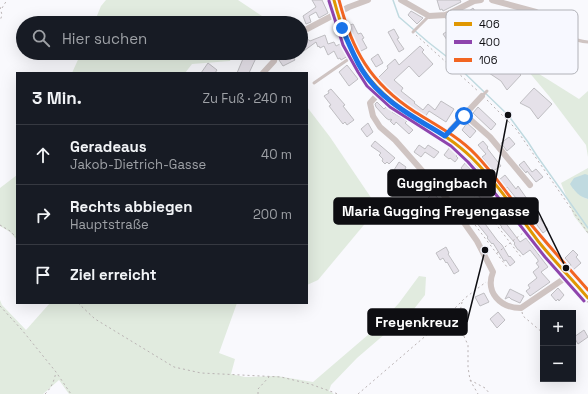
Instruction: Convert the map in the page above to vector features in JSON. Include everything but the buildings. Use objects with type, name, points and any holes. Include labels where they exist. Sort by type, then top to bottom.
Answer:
[{"type":"main road","points":[[334,0],[337,14],[354,55],[362,69],[380,92],[393,103],[445,136],[472,158],[500,191],[528,229],[588,298]]},
{"type":"street","points":[[308,28],[368,0]]},
{"type":"street","points":[[401,0],[429,16],[446,15]]},
{"type":"street","points":[[456,10],[474,1],[481,0]]},
{"type":"street","points":[[492,0],[510,2],[531,10]]},
{"type":"street","points":[[264,72],[274,60]]},
{"type":"street","points":[[380,92],[370,103],[373,116],[380,127],[394,140],[448,200],[477,241],[493,272],[490,284],[495,297],[504,305],[521,308],[568,276]]},
{"type":"street","points":[[445,136],[482,96]]},
{"type":"street","points":[[465,114],[490,137],[530,185]]},
{"type":"lane","points":[[414,31],[429,16]]},
{"type":"lane","points":[[578,40],[588,42]]},
{"type":"lane","points":[[314,83],[354,55]]},
{"type":"lane","points":[[482,96],[487,91]]},
{"type":"path","points":[[0,21],[2,15],[1,8],[7,0]]},
{"type":"path","points":[[414,31],[446,62]]},
{"type":"path","points":[[459,74],[516,129],[588,233]]},
{"type":"path","points":[[486,211],[521,257]]},
{"type":"path","points":[[472,221],[507,267]]},
{"type":"path","points":[[0,225],[16,237]]},
{"type":"path","points":[[496,253],[528,229]]},
{"type":"path","points":[[358,394],[436,327],[480,285],[490,280]]},
{"type":"path","points":[[462,301],[460,312],[461,330],[468,345],[468,367],[470,380],[478,394]]},
{"type":"path","points":[[79,304],[95,319],[174,367],[201,373],[281,377],[310,384],[338,394]]},
{"type":"path","points":[[0,306],[22,330],[56,372],[71,394]]},
{"type":"path","points":[[521,308],[523,316],[540,330]]},
{"type":"path","points":[[45,394],[51,389],[56,372]]},
{"type":"path","points":[[258,394],[258,389],[269,377]]},
{"type":"path","points":[[470,380],[485,388],[490,394]]},
{"type":"shaded area","points":[[106,0],[238,0],[262,16],[97,16],[101,6]]},
{"type":"shaded area","points":[[78,60],[230,60],[192,64],[186,72],[72,72]]},
{"type":"shaded area","points":[[531,74],[539,74],[579,99],[588,91],[588,157],[586,145]]},
{"type":"shaded area","points":[[308,108],[330,137],[378,208],[318,280],[308,285]]},
{"type":"shaded area","points":[[588,168],[588,175],[580,176],[573,189],[588,199],[588,234],[574,216],[561,183]]},
{"type":"shaded area","points":[[16,176],[16,239],[10,232],[0,226],[0,188]]},
{"type":"shaded area","points":[[419,276],[426,277],[425,295],[414,309],[357,358],[331,385],[329,391],[334,394],[69,394],[59,380],[43,394],[0,394],[0,300],[2,305],[26,330],[49,304],[237,304],[219,353],[235,359],[231,374],[245,377],[277,376],[313,382],[376,328],[399,303]]},
{"type":"water","points":[[585,174],[588,175],[588,199],[573,189],[570,184],[574,178]]},
{"type":"waterway","points":[[393,0],[399,17],[446,56]]},
{"type":"waterway","points":[[466,74],[508,115],[588,228]]},
{"type":"transit line","name":"406","points":[[334,0],[339,19],[353,52],[371,81],[397,105],[451,141],[472,158],[498,188],[538,241],[588,298]]},
{"type":"transit line","name":"106","points":[[339,0],[350,35],[357,50],[375,77],[399,101],[455,137],[476,155],[548,245],[588,290]]},
{"type":"transit line","name":"400","points":[[329,1],[343,45],[367,86],[390,107],[451,146],[468,162],[490,187],[545,257],[584,301]]},
{"type":"place","name":"Guggingbach","points":[[508,115]]},
{"type":"place","name":"Freyenkreuz","points":[[485,250]]},
{"type":"place","name":"Maria Gugging Freyengasse","points":[[566,268]]},
{"type":"route","points":[[342,28],[354,55],[371,83],[393,103],[445,136],[464,116]]}]
